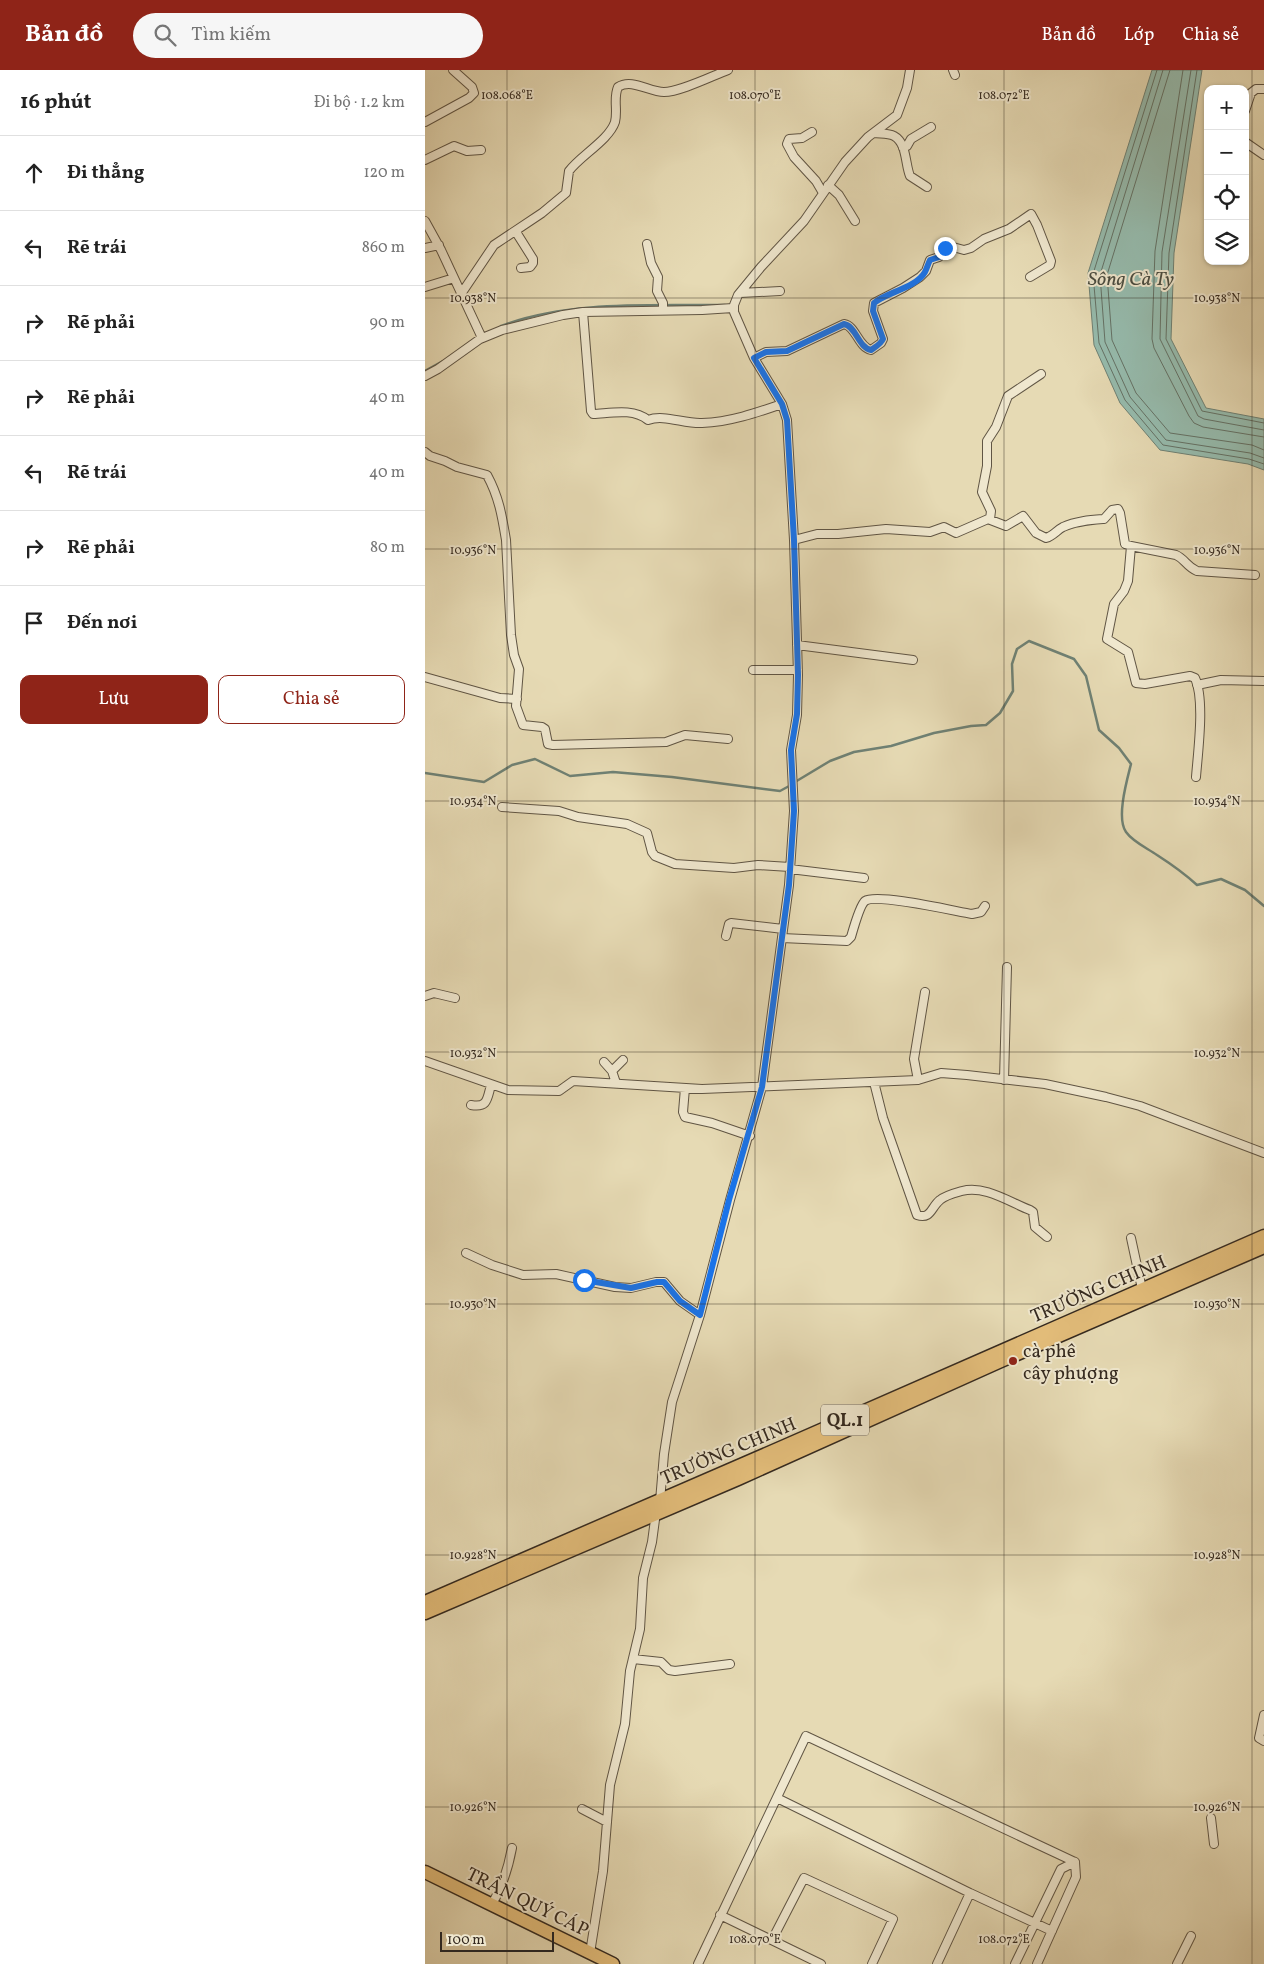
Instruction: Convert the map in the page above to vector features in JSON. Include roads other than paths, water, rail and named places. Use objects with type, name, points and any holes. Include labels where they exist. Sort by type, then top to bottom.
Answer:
[{"type":"main road","name":"TRƯỜNG CHINH","points":[[425,1602],[660,1499],[774,1452],[1264,1236]]},
{"type":"main road","name":"TRƯỜNG CHINH","points":[[425,1613],[655,1515],[1001,1361],[1264,1247]]},
{"type":"main road","name":"TRẦN QUÝ CÁP","points":[[425,1872],[613,1964]]},
{"type":"street","points":[[425,122],[469,98],[474,93],[472,88],[453,70]]},
{"type":"street","points":[[461,294],[492,248],[566,194],[569,171],[604,137],[614,124],[616,92],[620,85],[627,83],[659,92],[670,92],[728,70]]},
{"type":"street","points":[[591,1953],[603,1872],[610,1785],[625,1724],[633,1659],[640,1629],[643,1578],[652,1542],[655,1515],[660,1499],[671,1407],[700,1315],[729,1200],[762,1087],[790,868],[794,811],[791,750],[797,714],[798,670],[794,540],[786,412],[754,358],[733,308],[740,293],[761,267],[798,229],[855,150],[899,112],[907,88],[910,70]]},
{"type":"street","points":[[1249,98],[1251,92],[1256,89],[1264,89]]},
{"type":"street","points":[[903,148],[907,146],[911,139],[931,127]]},
{"type":"street","points":[[812,132],[802,138],[789,139],[787,144],[794,157],[816,181],[823,194]]},
{"type":"street","points":[[874,133],[894,136],[903,148],[909,176],[927,187]]},
{"type":"street","points":[[1249,145],[1264,154]]},
{"type":"street","points":[[425,160],[454,146],[467,151],[481,150]]},
{"type":"street","points":[[828,185],[839,195],[855,221]]},
{"type":"street","points":[[754,358],[766,352],[787,351],[844,324],[849,325],[866,348],[871,350],[881,343],[883,339],[873,311],[873,305],[876,300],[903,288],[920,277],[930,260],[939,257],[945,248],[953,246],[964,250],[971,248],[1009,229],[1031,214],[1051,261],[1049,265],[1030,276]]},
{"type":"street","points":[[425,222],[439,245],[479,334]]},
{"type":"street","points":[[516,232],[533,259],[530,267],[521,268]]},
{"type":"street","points":[[647,244],[651,263],[658,277],[657,291],[663,303],[663,310]]},
{"type":"street","points":[[425,248],[439,245]]},
{"type":"street","points":[[425,287],[454,278]]},
{"type":"street","points":[[740,293],[780,291]]},
{"type":"street","points":[[425,376],[479,334],[563,315],[583,312],[733,308]]},
{"type":"street","points":[[583,312],[591,410],[593,414],[632,412],[648,420],[661,418],[682,422],[717,423],[727,422],[782,404]]},
{"type":"street","points":[[990,519],[991,511],[981,492],[987,466],[987,441],[996,427],[1009,394],[1041,374]]},
{"type":"street","points":[[425,452],[457,467],[487,475],[499,500],[506,540],[511,635],[514,655],[519,669],[516,706],[523,726],[545,729],[548,744],[553,745],[666,742],[685,735],[728,739]]},
{"type":"street","points":[[990,519],[1002,526],[1008,526],[1023,516],[1036,533],[1046,538],[1052,536],[1063,527],[1092,519],[1104,519],[1112,510],[1116,509],[1120,513],[1125,544],[1176,555],[1189,568],[1197,571],[1255,575]]},
{"type":"street","points":[[794,540],[817,534],[838,534],[886,529],[930,532],[944,527],[956,533],[990,519]]},
{"type":"street","points":[[1131,546],[1128,581],[1115,604],[1107,640],[1127,652],[1136,683],[1145,684],[1190,676],[1195,678],[1200,720],[1196,777]]},
{"type":"street","points":[[797,645],[913,660]]},
{"type":"street","points":[[753,670],[798,670]]},
{"type":"street","points":[[425,676],[500,698],[517,699]]},
{"type":"street","points":[[1197,685],[1221,680],[1264,681]]},
{"type":"street","points":[[502,807],[559,811],[578,817],[627,824],[647,833],[652,852],[655,856],[675,864],[734,868],[758,865],[864,878]]},
{"type":"street","points":[[782,938],[847,941],[851,937],[863,903],[868,900],[895,900],[972,914],[981,912],[985,906]]},
{"type":"street","points":[[726,936],[729,924],[731,923],[783,929]]},
{"type":"street","points":[[1004,1080],[1007,966]]},
{"type":"street","points":[[918,1080],[914,1059],[925,992]]},
{"type":"street","points":[[425,996],[434,994],[455,998]]},
{"type":"street","points":[[612,1071],[623,1060]]},
{"type":"street","points":[[425,1061],[508,1090],[555,1092],[560,1091],[573,1081],[685,1088],[762,1087],[918,1080],[941,1073],[1045,1084],[1140,1106],[1264,1153]]},
{"type":"street","points":[[604,1062],[612,1071],[616,1083]]},
{"type":"street","points":[[874,1082],[883,1118],[917,1215],[922,1217],[929,1215],[941,1199],[952,1194],[981,1190],[1033,1212],[1035,1227],[1047,1236]]},
{"type":"street","points":[[471,1105],[479,1106],[486,1101],[491,1085]]},
{"type":"street","points":[[685,1088],[683,1112],[685,1116],[713,1123],[749,1136]]},
{"type":"street","points":[[1131,1238],[1142,1289]]},
{"type":"street","points":[[466,1252],[492,1265],[523,1275],[556,1274],[615,1287],[631,1288],[664,1282],[680,1301],[700,1315]]},
{"type":"street","points":[[633,1659],[661,1662],[669,1670],[675,1671],[731,1664]]},
{"type":"street","points":[[1264,1716],[1259,1738],[1264,1742]]},
{"type":"street","points":[[698,1964],[805,1736],[1075,1862]]},
{"type":"street","points":[[777,1798],[1052,1931]]},
{"type":"street","points":[[582,1809],[607,1822]]},
{"type":"street","points":[[1211,1818],[1215,1844]]},
{"type":"street","points":[[492,1904],[506,1876],[512,1848]]},
{"type":"street","points":[[1015,1964],[1061,1869],[1075,1862]]},
{"type":"street","points":[[1037,1964],[1076,1877],[1075,1862]]},
{"type":"street","points":[[772,1940],[803,1878],[893,1919],[872,1964]]},
{"type":"street","points":[[937,1964],[970,1893]]},
{"type":"street","points":[[720,1915],[821,1964]]},
{"type":"street","points":[[1177,1964],[1191,1936]]},
{"type":"water","name":"Sông Cà Ty","points":[[1152,70],[1202,70],[1174,253],[1171,339],[1206,408],[1264,419],[1264,470],[1248,464],[1160,450],[1120,403],[1094,345],[1088,273]]},
{"type":"waterway","points":[[501,326],[527,318],[583,308],[640,305],[725,305]]},
{"type":"waterway","points":[[425,371],[443,361]]},
{"type":"waterway","points":[[795,782],[830,761],[854,752],[891,746],[934,733],[986,725],[1000,713],[1013,691],[1012,664],[1017,649],[1029,641],[1074,659],[1086,676],[1099,730],[1119,748],[1131,764],[1122,809],[1123,826],[1129,836],[1178,869],[1197,885],[1221,879],[1245,890],[1264,906]]},
{"type":"waterway","points":[[425,773],[484,782],[512,765],[535,759],[570,776],[613,772],[672,777],[780,791],[791,785]]},
{"type":"place","name":"cà phê cây phượng","points":[[1013,1361]]}]
